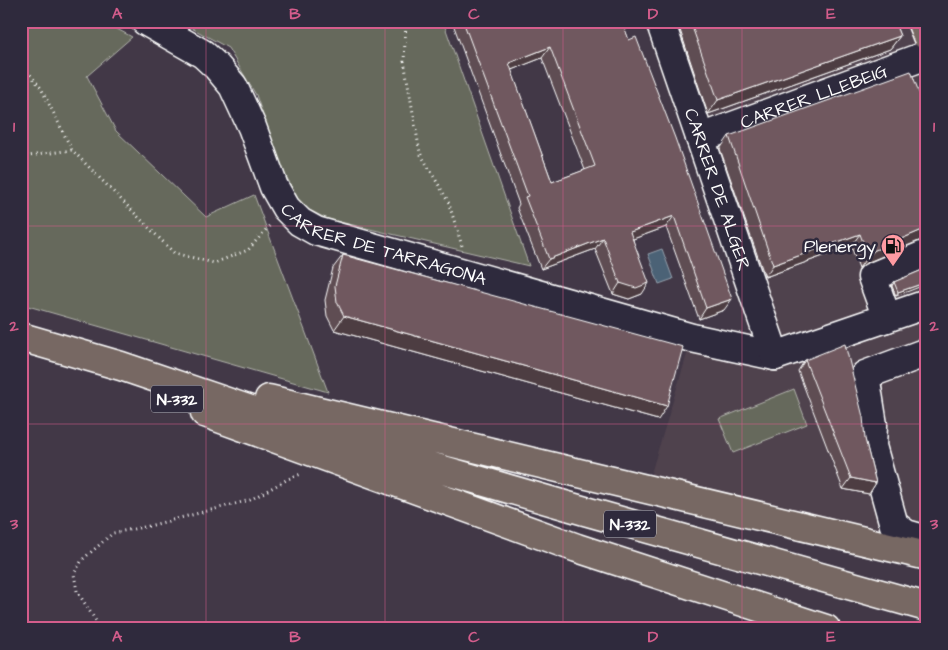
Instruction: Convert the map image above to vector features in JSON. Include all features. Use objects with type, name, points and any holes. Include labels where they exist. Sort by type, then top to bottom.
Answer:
[{"type":"main road","points":[[921,21],[927,36]]},
{"type":"main road","name":"N-332","points":[[21,337],[121,366],[332,449]]},
{"type":"main road","name":"N-332","points":[[21,355],[332,449],[594,514],[927,608]]},
{"type":"main road","points":[[121,366],[337,415],[927,556]]},
{"type":"main road","points":[[332,449],[577,548],[826,629]]},
{"type":"street","name":"CARRER DE TARRAGONA","points":[[144,21],[202,54],[217,67],[233,86],[252,127],[274,187],[286,208],[300,222],[316,231],[692,338],[775,356]]},
{"type":"street","name":"CARRER DE ALGER","points":[[660,21],[775,356]]},
{"type":"street","name":"CARRER LLEBEIG","points":[[700,138],[927,55]]},
{"type":"street","points":[[886,318],[872,277],[927,254]]},
{"type":"street","points":[[775,356],[927,304]]},
{"type":"street","points":[[718,344],[735,338],[759,310]]},
{"type":"street","points":[[927,352],[864,375],[873,425],[872,446],[894,525],[906,534],[927,540]]},
{"type":"path","points":[[406,21],[404,61],[420,154],[448,201],[470,274]]},
{"type":"path","points":[[21,62],[41,88],[72,150],[174,253],[214,263],[248,250],[286,208]]},
{"type":"path","points":[[21,157],[72,150]]},
{"type":"path","points":[[101,629],[77,591],[74,574],[82,560],[113,533],[149,526],[250,500],[288,479],[312,470],[332,449]]},
{"type":"shaded area","points":[[660,21],[927,21],[927,556],[646,490],[692,338],[774,356]]},
{"type":"green space","points":[[21,21],[102,21],[132,37],[87,76],[116,131],[206,217],[254,195],[328,392],[21,304]]},
{"type":"green space","points":[[179,21],[443,21],[529,266],[327,219],[302,206],[280,165],[256,95],[228,48]]},
{"type":"green space","points":[[794,389],[807,424],[733,453],[719,419]]},
{"type":"water","points":[[662,249],[673,279],[659,284],[648,254]]},
{"type":"building","points":[[463,21],[622,21],[629,40],[636,37],[675,138],[732,299],[706,308],[674,216],[630,232],[649,283],[636,288],[620,283],[603,238],[549,259],[525,197],[528,196]],"holes":[[[550,47],[595,166],[552,182],[509,63]]]},
{"type":"building","points":[[690,21],[894,21],[900,36],[718,100]]},
{"type":"building","points":[[911,71],[927,114],[927,228],[875,250],[868,256],[860,234],[773,265],[729,136]]},
{"type":"building","points":[[343,255],[683,347],[667,406],[344,316],[337,302],[335,286]]},
{"type":"building","points":[[927,268],[927,282],[898,292],[894,282]]},
{"type":"building","points":[[845,344],[863,417],[865,439],[876,483],[851,478],[805,360]]},
{"type":"place","name":"Plenergy","points":[[893,267]]}]
